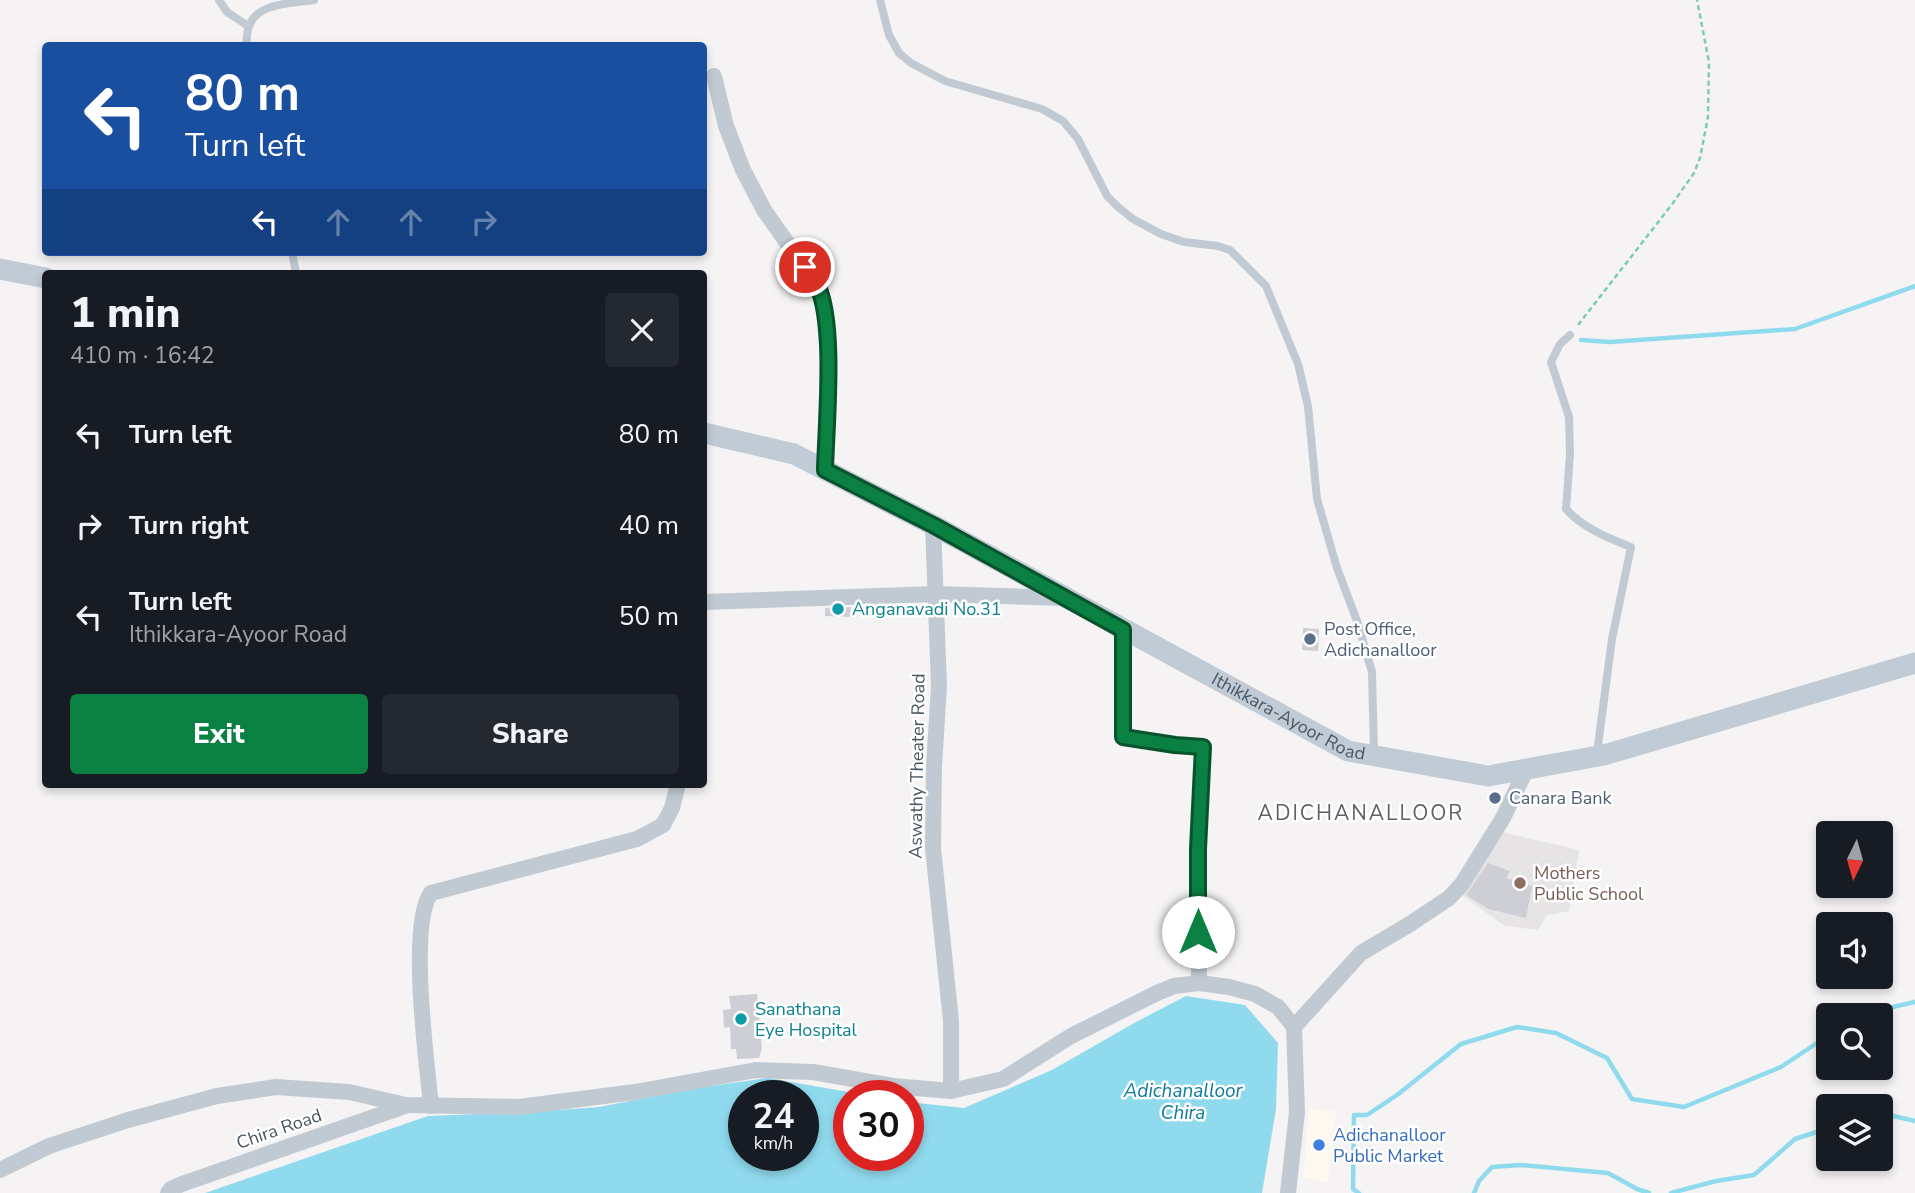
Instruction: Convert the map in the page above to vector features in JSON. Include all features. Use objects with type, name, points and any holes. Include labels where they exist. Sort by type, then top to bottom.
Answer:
[{"type":"main road","points":[[9,270],[42,277]]},
{"type":"main road","name":"Ithikkara-Ayoor Road","points":[[707,434],[794,454],[933,525],[1348,751],[1374,756],[1488,776],[1525,770],[1597,757],[1915,663]]},
{"type":"street","points":[[714,76],[726,126],[743,170],[764,210],[818,286],[824,311],[828,356],[825,470]]},
{"type":"street","points":[[0,285],[9,270]]},
{"type":"street","name":"Aswathy Theater Road","points":[[933,525],[939,686],[933,848],[951,1021],[951,1091]]},
{"type":"street","points":[[707,603],[936,594],[1066,598]]},
{"type":"street","points":[[1123,630],[1123,737],[1203,747],[1198,849],[1199,983]]},
{"type":"street","points":[[1294,1027],[1361,953],[1410,924],[1448,898],[1462,884],[1503,818],[1525,770]]},
{"type":"street","points":[[430,1106],[420,962],[423,910],[431,893],[637,839],[663,825],[672,808],[677,788]]},
{"type":"street","points":[[0,1170],[49,1146],[217,1096],[276,1087],[349,1092],[406,1105],[519,1107],[635,1092],[756,1070],[813,1072],[893,1086],[951,1091],[1003,1079],[1071,1036],[1157,993],[1174,986],[1199,983],[1230,987],[1255,995],[1278,1007],[1294,1027],[1297,1112],[1288,1193]]},
{"type":"street","name":"Chira Road","points":[[168,1193],[182,1184],[406,1105]]},
{"type":"lane","points":[[219,0],[227,12],[248,26]]},
{"type":"lane","points":[[247,42],[250,20],[266,8],[314,0]]},
{"type":"lane","points":[[880,0],[889,35],[899,53],[911,63],[945,81],[1042,109],[1063,121],[1078,139],[1107,196],[1126,213],[1161,234],[1184,242],[1230,250],[1266,286],[1298,364],[1308,406],[1317,499],[1372,672],[1374,756]]},
{"type":"lane","points":[[1570,335],[1559,344],[1551,362],[1569,417],[1570,454],[1566,509],[1602,535],[1631,547],[1612,639],[1597,757]]},
{"type":"path","points":[[1570,335],[1673,203],[1694,173],[1700,158],[1708,117],[1709,62],[1696,0]]},
{"type":"shaded area","name":"Mothers Public School","points":[[1502,832],[1579,850],[1569,911],[1547,915],[1538,930],[1505,926],[1459,893]]},
{"type":"shaded area","name":"Adichanalloor Public Market","points":[[1309,1109],[1336,1111],[1328,1182],[1303,1178]]},
{"type":"water","name":"Adichanalloor Chira","points":[[1186,996],[1245,1005],[1278,1043],[1276,1109],[1262,1193],[205,1193],[428,1116],[599,1107],[728,1084],[728,1171],[819,1171],[819,1087],[833,1089],[833,1171],[924,1171],[924,1104],[964,1108],[1052,1070]]},
{"type":"building","points":[[851,607],[850,617],[825,616],[825,608]]},
{"type":"building","name":"Post Office, Adichanalloor","points":[[1303,628],[1319,629],[1318,651],[1302,650]]},
{"type":"building","points":[[1488,863],[1510,871],[1506,878],[1532,886],[1526,918],[1488,909],[1466,895]]},
{"type":"building","name":"Sanathana Eye Hospital","points":[[757,994],[762,1048],[759,1058],[737,1059],[736,1049],[731,1049],[730,1027],[724,1028],[723,1010],[731,1009],[729,996]]},
{"type":"waterway","points":[[1581,340],[1610,342],[1795,329],[1915,286]]},
{"type":"waterway","points":[[1893,1007],[1915,1002]]},
{"type":"waterway","points":[[1359,1193],[1353,1189],[1354,1115],[1367,1115],[1397,1095],[1461,1044],[1517,1027],[1556,1033],[1607,1058],[1632,1099],[1684,1107],[1781,1067],[1816,1044]]},
{"type":"waterway","points":[[1893,1116],[1915,1121]]},
{"type":"waterway","points":[[1671,1193],[1716,1181],[1754,1175],[1795,1139],[1816,1132]]},
{"type":"waterway","points":[[1474,1193],[1479,1181],[1492,1167],[1521,1165],[1608,1173],[1649,1193]]},
{"type":"place","name":"Anganavadi No.31","points":[[838,609]]},
{"type":"place","name":"Post Office, Adichanalloor","points":[[1310,639]]},
{"type":"place","name":"Canara Bank","points":[[1495,798]]},
{"type":"place","name":"Mothers Public School","points":[[1520,883]]},
{"type":"place","name":"Sanathana Eye Hospital","points":[[741,1019]]},
{"type":"place","name":"Adichanalloor Public Market","points":[[1319,1145]]},
{"type":"district","name":"ADICHANALLOOR","points":[[1361,813]]},
{"type":"route","points":[[805,267],[818,286],[824,311],[828,356],[825,470],[933,525],[1123,630],[1123,737],[1203,747],[1198,849],[1198,932]]}]
